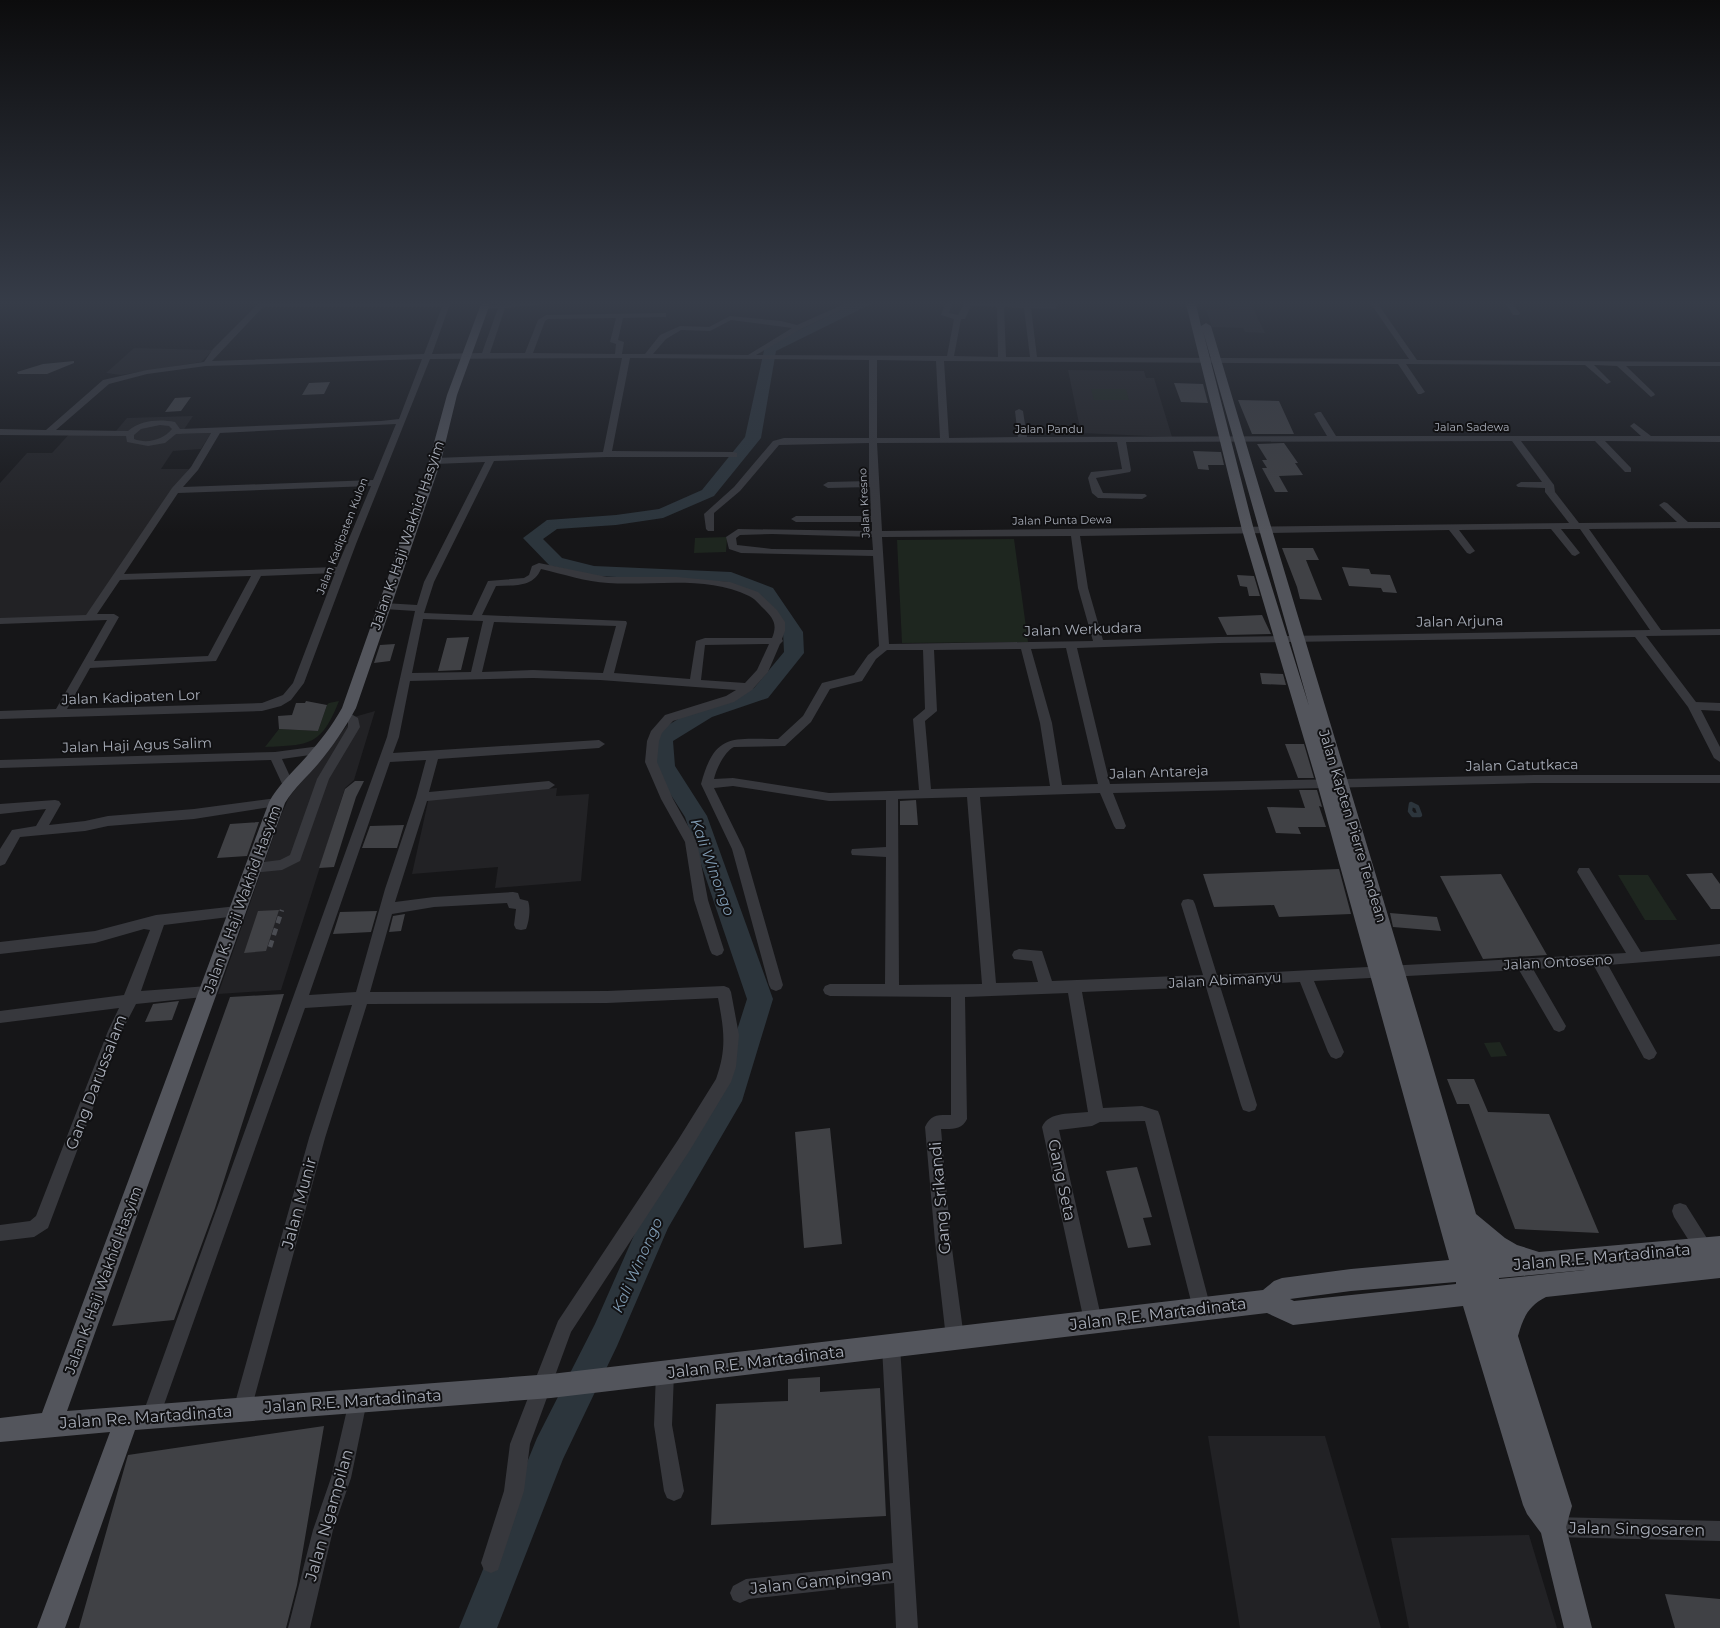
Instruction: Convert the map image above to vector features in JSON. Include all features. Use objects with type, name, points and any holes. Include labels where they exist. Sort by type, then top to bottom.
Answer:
[{"type":"main road","name":"Jalan K. Haji Wakhid Hasyim","points":[[50,1424],[236,911],[278,802],[288,785],[316,756],[346,715],[435,461],[457,380]]},
{"type":"main road","name":"Jalan Kapten Pierre Tendean","points":[[1216,380],[1232,439],[1248,530],[1290,640]]},
{"type":"main road","name":"Jalan Kapten Pierre Tendean","points":[[1232,439],[1266,530],[1290,640],[1332,784],[1396,970],[1460,1224]]},
{"type":"main road","name":"Jalan Kapten Pierre Tendean","points":[[1332,784],[1377,971],[1482,1292]]},
{"type":"main road","points":[[1431,1272],[1447,1258],[1460,1224],[1518,1258],[1542,1263]]},
{"type":"main road","name":"Jalan R.E. Martadinata","points":[[242,1410],[547,1387],[1202,1309],[1268,1300],[1282,1289],[1431,1272],[1712,1248]]},
{"type":"main road","name":"Jalan R.E. Martadinata","points":[[1268,1300],[1293,1313],[1720,1267]]},
{"type":"main road","points":[[1506,1336],[1516,1306],[1525,1295],[1544,1286]]},
{"type":"main road","points":[[1482,1292],[1480,1326],[1536,1505],[1553,1527],[1578,1628]]},
{"type":"main road","points":[[1482,1292],[1506,1336],[1559,1506],[1553,1527]]},
{"type":"main road","points":[[1441,1296],[1464,1307],[1480,1326]]},
{"type":"main road","name":"Jalan Re. Martadinata","points":[[50,1424],[242,1410]]},
{"type":"main road","points":[[51,1628],[139,1417]]},
{"type":"main road","points":[[2,1435],[50,1424]]},
{"type":"street","points":[[48,433],[106,382],[114,380]]},
{"type":"street","name":"Jalan Kadipaten Kulon","points":[[262,707],[286,700],[297,686],[418,380]]},
{"type":"street","points":[[607,454],[618,380]]},
{"type":"street","name":"Jalan Kresno","points":[[872,380],[874,484],[884,647]]},
{"type":"street","points":[[943,380],[941,393],[945,440]]},
{"type":"street","points":[[1413,380],[1421,392]]},
{"type":"street","points":[[1636,380],[1651,395]]},
{"type":"street","points":[[1018,411],[1022,440]]},
{"type":"street","points":[[1318,414],[1333,438]]},
{"type":"street","points":[[0,432],[130,434],[145,425],[160,422],[172,424],[176,429],[175,432]]},
{"type":"street","points":[[130,434],[129,437],[133,442],[144,444],[159,441],[175,432],[401,424]]},
{"type":"street","points":[[1634,426],[1649,439]]},
{"type":"street","points":[[90,616],[175,490],[195,468],[217,431]]},
{"type":"street","points":[[1514,438],[1549,485],[1550,492],[1580,526],[1658,633]]},
{"type":"street","points":[[1598,438],[1628,470]]},
{"type":"street","name":"Jalan Sadewa","points":[[1232,439],[1720,439]]},
{"type":"street","name":"Jalan Pandu","points":[[711,529],[709,514],[711,511],[737,489],[776,443],[784,441],[1232,439]]},
{"type":"street","points":[[1121,440],[1127,470],[1123,472],[1094,474],[1092,478],[1097,493],[1101,496],[1142,496]]},
{"type":"street","points":[[435,461],[607,454],[734,455]]},
{"type":"street","points":[[139,1417],[300,1002],[360,823],[386,758],[393,737],[420,612],[429,582],[490,460]]},
{"type":"street","points":[[175,490],[376,483]]},
{"type":"street","points":[[828,485],[874,484]]},
{"type":"street","points":[[1521,485],[1549,485]]},
{"type":"street","points":[[1664,505],[1686,526]]},
{"type":"street","points":[[796,519],[877,519]]},
{"type":"street","name":"Jalan Punta Dewa","points":[[878,552],[753,551],[736,549],[731,545],[733,534],[745,532],[878,534],[1075,533],[1720,525]]},
{"type":"street","points":[[1554,526],[1574,553]]},
{"type":"street","points":[[1452,527],[1470,551]]},
{"type":"street","points":[[1075,533],[1083,588],[1099,644]]},
{"type":"street","points":[[475,619],[492,583],[525,582],[533,576],[536,568],[547,566],[600,579],[708,582],[739,588],[754,594],[773,612],[780,622],[780,631],[778,641],[762,672],[748,686],[730,699],[669,718],[661,724],[653,741],[651,762],[667,799],[692,842],[701,900],[717,950]]},
{"type":"street","points":[[116,577],[342,570]]},
{"type":"street","points":[[87,665],[212,659],[257,573]]},
{"type":"street","points":[[384,606],[475,619],[622,623],[607,677]]},
{"type":"street","points":[[0,621],[90,616],[109,616],[114,618],[59,714]]},
{"type":"street","points":[[476,675],[489,619]]},
{"type":"street","name":"Jalan Arjuna","points":[[1290,640],[1720,632]]},
{"type":"street","points":[[1638,633],[1693,706],[1720,758]]},
{"type":"street","name":"Jalan Werkudara","points":[[884,647],[1290,640]]},
{"type":"street","points":[[695,683],[700,643],[705,641],[778,641]]},
{"type":"street","points":[[1071,645],[1105,789],[1120,826]]},
{"type":"street","points":[[1025,646],[1046,723],[1057,790]]},
{"type":"street","points":[[776,985],[738,849],[707,784],[712,767],[726,746],[733,743],[771,744],[784,742],[807,719],[824,688],[830,684],[858,678],[872,657],[884,647]]},
{"type":"street","points":[[924,793],[919,719],[931,711],[928,647]]},
{"type":"street","points":[[407,677],[521,673],[748,686]]},
{"type":"street","points":[[1693,706],[1720,707]]},
{"type":"street","name":"Jalan Kadipaten Lor","points":[[0,715],[262,707]]},
{"type":"street","points":[[252,868],[282,866],[295,858],[323,779],[354,727],[354,721],[346,715]]},
{"type":"street","points":[[386,758],[599,744]]},
{"type":"street","points":[[275,756],[288,785]]},
{"type":"street","points":[[316,756],[323,779]]},
{"type":"street","name":"Jalan Haji Agus Salim","points":[[0,764],[316,756]]},
{"type":"street","name":"Jalan Munir","points":[[242,1410],[317,1138],[342,1054],[362,998],[392,889],[422,797],[433,756]]},
{"type":"street","name":"Jalan Gatutkaca","points":[[1332,784],[1542,779],[1720,780]]},
{"type":"street","name":"Jalan Antareja","points":[[707,784],[738,783],[829,797],[924,793],[1332,784]]},
{"type":"street","points":[[422,797],[549,785]]},
{"type":"street","points":[[973,792],[982,877],[982,910],[990,990]]},
{"type":"street","points":[[892,794],[892,990]]},
{"type":"street","points":[[0,861],[4,852],[9,849],[16,833],[85,826],[115,820],[194,814],[278,802]]},
{"type":"street","points":[[0,809],[55,804],[40,830]]},
{"type":"street","points":[[857,852],[893,852]]},
{"type":"street","points":[[1584,872],[1637,958]]},
{"type":"street","points":[[387,909],[434,902],[514,897],[514,904],[523,905],[521,925]]},
{"type":"street","points":[[1188,904],[1249,1104]]},
{"type":"street","points":[[0,948],[95,937],[150,922],[236,911]]},
{"type":"street","name":"Gang Darussalam","points":[[0,1233],[34,1229],[42,1222],[158,926],[150,922]]},
{"type":"street","name":"Jalan Ontoseno","points":[[1377,971],[1637,958],[1720,950]]},
{"type":"street","points":[[1019,955],[1037,955],[1047,987]]},
{"type":"street","points":[[1598,960],[1649,1053]]},
{"type":"street","points":[[1522,964],[1559,1026]]},
{"type":"street","name":"Jalan Abimanyu","points":[[830,990],[990,990],[1212,981],[1377,971]]},
{"type":"street","points":[[1305,976],[1336,1052]]},
{"type":"street","points":[[1074,986],[1096,1115],[1142,1113],[1152,1116],[1202,1309]]},
{"type":"street","name":"Gang Srikandi","points":[[955,1338],[943,1241],[934,1127],[937,1122],[954,1122],[959,1119],[958,991]]},
{"type":"street","points":[[0,1017],[208,992]]},
{"type":"street","points":[[300,1002],[362,998],[607,997],[724,992],[732,1035],[729,1059],[722,1082],[684,1145],[564,1327],[547,1387],[520,1444],[514,1491],[491,1562]]},
{"type":"street","name":"Gang Seta","points":[[1093,1322],[1050,1125],[1053,1123],[1094,1118],[1096,1115]]},
{"type":"street","points":[[1680,1211],[1712,1248]]},
{"type":"street","points":[[891,1346],[907,1628]]},
{"type":"street","points":[[664,1373],[663,1425],[674,1491]]},
{"type":"street","name":"Jalan Ngampilan","points":[[300,1628],[323,1530],[341,1478],[358,1401]]},
{"type":"street","name":"Jalan Singosaren","points":[[1553,1527],[1720,1531]]},
{"type":"street","name":"Jalan Gampingan","points":[[740,1593],[746,1589],[903,1572]]},
{"type":"shaded area","points":[[1070,380],[1155,380],[1172,437],[1081,433]]},
{"type":"shaded area","points":[[1091,389],[1126,389],[1129,400],[1094,400]]},
{"type":"shaded area","points":[[193,416],[181,434],[211,433],[201,449],[173,451],[161,469],[189,469],[86,616],[0,619],[0,483],[27,453],[52,453],[72,431],[116,431],[127,418]]},
{"type":"shaded area","points":[[727,537],[726,552],[694,553],[695,538]]},
{"type":"shaded area","points":[[1014,539],[1028,642],[902,643],[897,540]]},
{"type":"shaded area","points":[[339,701],[326,727],[320,735],[312,740],[293,745],[265,747],[279,729],[318,731],[327,705]]},
{"type":"shaded area","points":[[375,711],[354,780],[345,788],[281,990],[218,994],[289,797],[354,717]]},
{"type":"shaded area","points":[[557,788],[556,796],[589,794],[581,881],[495,888],[498,867],[412,874],[429,797]]},
{"type":"shaded area","points":[[1618,875],[1648,875],[1677,920],[1645,920]]},
{"type":"shaded area","points":[[1500,1042],[1507,1056],[1491,1057],[1484,1043]]},
{"type":"shaded area","points":[[1208,1436],[1325,1436],[1381,1628],[1240,1628]]},
{"type":"shaded area","points":[[1529,1535],[1557,1628],[1409,1628],[1391,1538]]},
{"type":"building","points":[[330,382],[324,394],[302,395],[309,383]]},
{"type":"building","points":[[1174,383],[1203,384],[1208,403],[1181,402]]},
{"type":"building","points":[[191,397],[181,411],[165,412],[175,398]]},
{"type":"building","points":[[1238,400],[1279,401],[1294,434],[1252,434]]},
{"type":"building","points":[[1284,443],[1298,463],[1295,463],[1303,475],[1279,476],[1288,492],[1275,492],[1262,468],[1267,468],[1262,460],[1267,460],[1257,444]]},
{"type":"building","points":[[1193,451],[1221,452],[1224,465],[1208,465],[1209,470],[1198,469]]},
{"type":"building","points":[[1282,548],[1313,548],[1319,560],[1306,560],[1322,600],[1300,599]]},
{"type":"building","points":[[1342,567],[1369,569],[1371,574],[1390,575],[1397,593],[1383,592],[1381,588],[1349,586]]},
{"type":"building","points":[[1237,575],[1254,576],[1260,596],[1249,596],[1247,587],[1240,586]]},
{"type":"building","points":[[1262,615],[1271,634],[1227,635],[1218,617]]},
{"type":"building","points":[[469,637],[461,670],[438,671],[447,638]]},
{"type":"building","points":[[395,644],[390,661],[374,663],[380,645]]},
{"type":"building","points":[[1260,673],[1283,674],[1286,685],[1262,684]]},
{"type":"building","points":[[306,701],[327,705],[318,731],[279,729],[278,716],[292,715],[296,703],[305,703]]},
{"type":"building","points":[[1285,744],[1304,744],[1314,778],[1298,778]]},
{"type":"building","points":[[355,781],[364,781],[356,797],[334,867],[319,868],[345,789]]},
{"type":"building","points":[[1299,790],[1317,790],[1322,807],[1319,806],[1326,827],[1298,827],[1301,834],[1276,833],[1267,807],[1305,808]]},
{"type":"building","points":[[916,800],[918,825],[900,825],[900,801]]},
{"type":"building","points":[[259,822],[247,856],[217,858],[230,824]]},
{"type":"building","points":[[404,825],[397,848],[362,848],[370,826]]},
{"type":"building","points":[[1339,869],[1351,914],[1279,917],[1274,905],[1214,907],[1203,874]]},
{"type":"building","points":[[1712,873],[1720,884],[1720,909],[1711,909],[1686,874]]},
{"type":"building","points":[[1501,874],[1547,955],[1483,959],[1440,876]]},
{"type":"building","points":[[279,910],[266,951],[244,953],[258,911]]},
{"type":"building","points":[[377,911],[371,932],[333,934],[340,912]]},
{"type":"building","points":[[1390,913],[1437,917],[1441,931],[1393,927]]},
{"type":"building","points":[[405,914],[401,931],[389,932],[393,916]]},
{"type":"building","points":[[284,994],[215,1208],[174,1320],[112,1326],[230,997]]},
{"type":"building","points":[[179,1001],[172,1020],[145,1022],[153,1004]]},
{"type":"building","points":[[1447,1079],[1474,1079],[1488,1112],[1549,1114],[1599,1233],[1515,1229],[1469,1104],[1457,1104]]},
{"type":"building","points":[[830,1128],[842,1244],[804,1248],[795,1132]]},
{"type":"building","points":[[1137,1167],[1152,1217],[1143,1218],[1151,1245],[1128,1248],[1106,1171]]},
{"type":"building","points":[[820,1377],[820,1392],[880,1388],[886,1516],[711,1525],[716,1404],[788,1401],[788,1379]]},
{"type":"building","points":[[324,1426],[297,1585],[286,1628],[79,1628],[128,1455]]},
{"type":"building","points":[[1665,1594],[1720,1599],[1720,1628],[1675,1628]]},
{"type":"waterway","name":"Kali Winongo","points":[[478,1628],[549,1450],[606,1335],[657,1218],[728,1101],[760,999],[696,816],[664,767],[662,738],[705,712],[761,693],[794,653],[793,632],[767,592],[731,577],[594,571],[556,562],[532,538],[553,524],[616,520],[663,513],[708,493],[753,438],[764,380]]},
{"type":"waterway","points":[[1411,804],[1417,807],[1420,815],[1413,815],[1410,811],[1411,804]]},
{"type":"railway","points":[[270,947],[282,910]]}]
